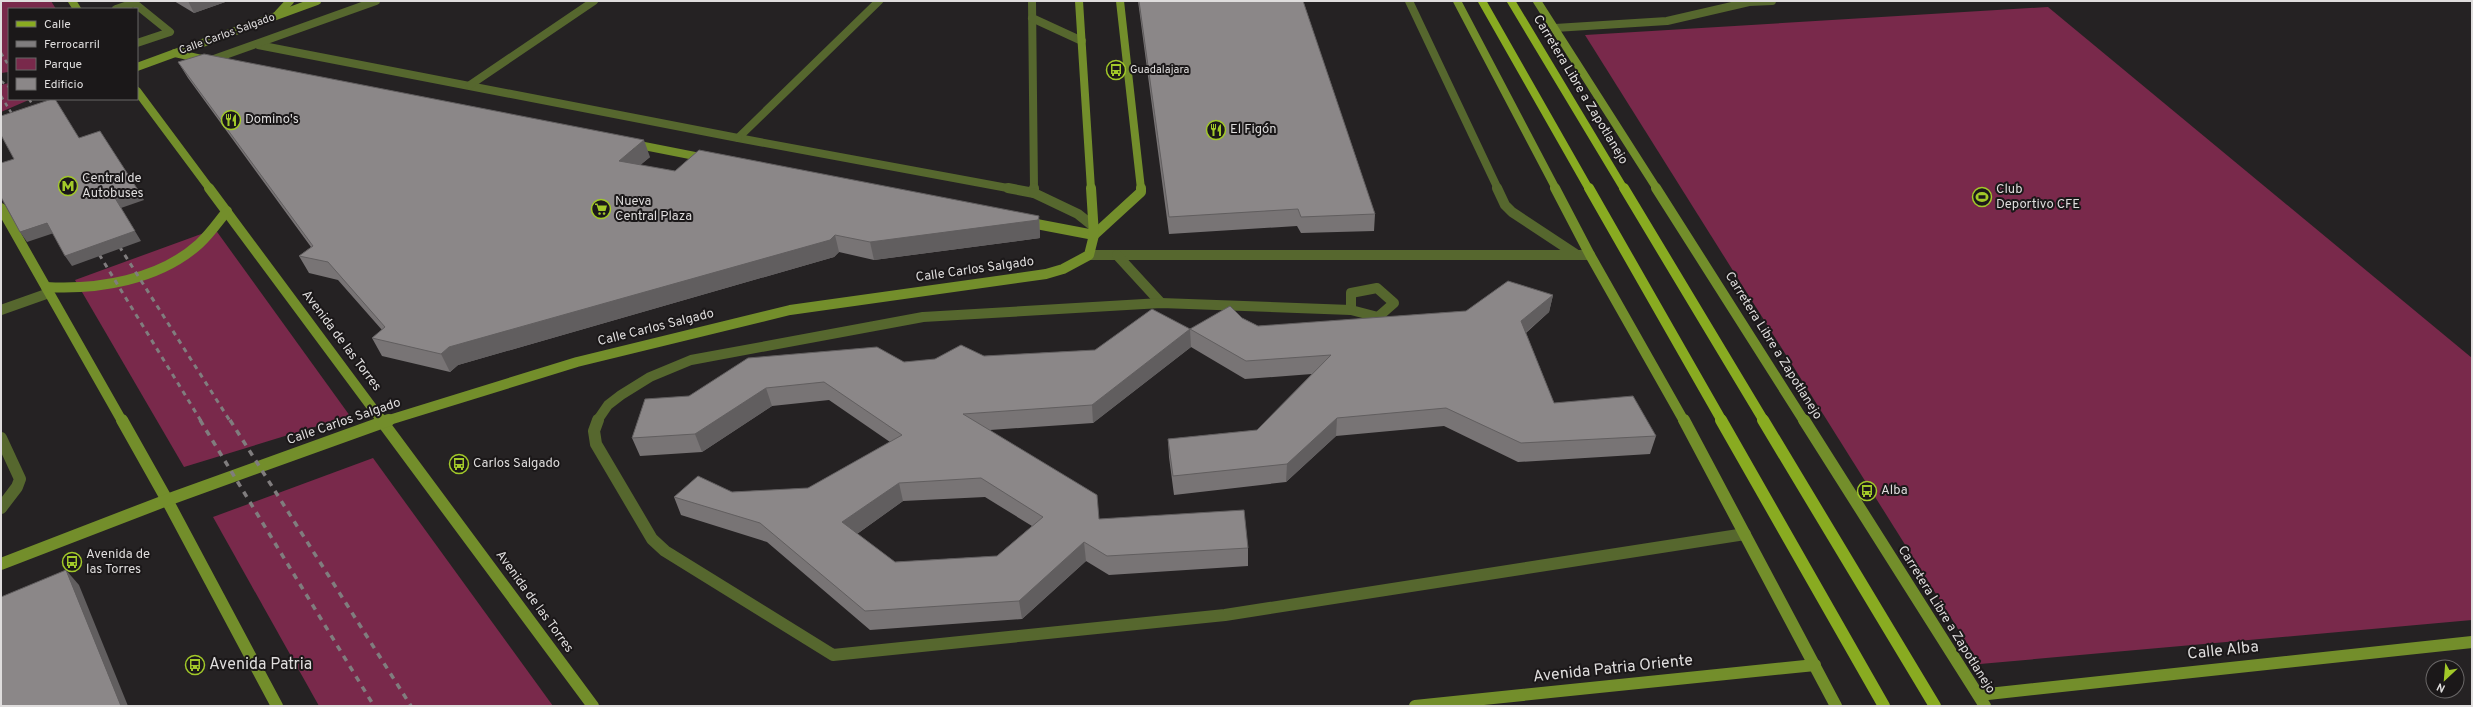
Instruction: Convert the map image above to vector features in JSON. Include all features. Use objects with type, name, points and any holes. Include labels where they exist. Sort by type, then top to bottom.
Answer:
[{"type":"main road","points":[[1482,1],[1884,706]]},
{"type":"main road","name":"Carretera Libre a Zapotlanejo","points":[[1511,1],[1935,706]]},
{"type":"street","points":[[276,16],[290,1]]},
{"type":"street","name":"Calle Carlos Salgado","points":[[138,67],[317,1]]},
{"type":"street","points":[[1079,1],[1093,230],[1089,255]]},
{"type":"street","points":[[1016,220],[1093,230],[1126,208],[1141,192],[1120,1]]},
{"type":"street","points":[[1457,1],[1590,255],[1691,433],[1836,706]]},
{"type":"street","name":"Carretera Libre a Zapotlanejo","points":[[1537,1],[1982,701]]},
{"type":"street","points":[[175,53],[227,64]]},
{"type":"street","name":"Avenida de las Torres","points":[[138,92],[594,706]]},
{"type":"street","points":[[625,142],[711,159]]},
{"type":"street","points":[[1,208],[167,500],[277,706]]},
{"type":"street","points":[[47,290],[69,290],[101,285],[133,277],[160,266],[193,248],[227,211]]},
{"type":"street","name":"Calle Carlos Salgado","points":[[1,564],[167,500],[384,422],[577,362],[775,314],[1046,274],[1063,268],[1089,255]]},
{"type":"street","name":"Calle Alba","points":[[1982,701],[2472,642]]},
{"type":"street","name":"Avenida Patria Oriente","points":[[1415,706],[1814,665]]},
{"type":"lane","points":[[211,60],[258,45],[376,1]]},
{"type":"lane","points":[[470,85],[594,1]]},
{"type":"lane","points":[[738,138],[879,1]]},
{"type":"lane","points":[[1032,1],[1034,194]]},
{"type":"lane","points":[[1409,1],[1505,205],[1512,212],[1577,255]]},
{"type":"lane","points":[[1555,28],[1667,20],[1750,2],[1772,1]]},
{"type":"lane","points":[[119,8],[134,3],[170,32],[138,43]]},
{"type":"lane","points":[[1032,18],[1082,41]]},
{"type":"lane","points":[[258,45],[1034,194],[1078,214],[1093,230]]},
{"type":"lane","points":[[1089,255],[1590,255]]},
{"type":"lane","points":[[1117,255],[1161,303]]},
{"type":"lane","points":[[1,310],[47,290]]},
{"type":"lane","points":[[1351,310],[1161,303],[923,317],[691,360],[656,374],[620,396],[603,411],[594,429],[596,444],[652,539],[665,551],[833,655],[1225,615],[1745,534]]},
{"type":"lane","points":[[1,438],[20,479],[17,487],[1,508]]},
{"type":"green space","points":[[1,1],[51,1],[55,8],[8,8],[8,72],[1,73]]},
{"type":"green space","name":"Club Deportivo CFE","points":[[2048,7],[2472,358],[2472,620],[1980,664],[1585,35]]},
{"type":"green space","points":[[8,83],[8,100],[29,100],[1,112],[1,85]]},
{"type":"green space","points":[[215,229],[350,416],[184,467],[75,280]]},
{"type":"green space","points":[[373,458],[553,706],[319,706],[213,517]]},
{"type":"building","points":[[1139,1],[1303,1],[1375,214],[1301,217],[1298,209],[1169,217]]},
{"type":"building","name":"Nueva Central Plaza","points":[[204,54],[644,140],[619,161],[675,171],[699,150],[1039,216],[1038,220],[870,242],[835,235],[830,240],[449,347],[441,354],[372,338],[385,327],[328,262],[299,256],[313,246],[178,62]]},
{"type":"building","name":"Central de Autobuses","points":[[49,100],[56,100],[79,138],[100,131],[138,190],[115,198],[135,231],[65,256],[47,223],[20,232],[1,197],[1,163],[14,159],[1,135],[1,116]]},
{"type":"building","points":[[1508,281],[1553,295],[1521,321],[1554,403],[1633,396],[1656,436],[1521,443],[1446,408],[1337,418],[1287,464],[1173,476],[1168,439],[1257,430],[1331,355],[1246,361],[1190,329],[1230,306],[1242,318],[1258,326],[1466,311]]},
{"type":"building","points":[[1152,309],[1190,329],[1092,405],[963,414],[1097,495],[1099,519],[1244,510],[1248,548],[1107,556],[1084,542],[1019,601],[865,611],[760,523],[674,497],[698,476],[732,492],[808,488],[902,435],[824,382],[766,388],[695,434],[632,438],[645,399],[689,396],[748,358],[877,347],[904,362],[935,359],[961,345],[984,356],[1095,350]],"holes":[[[981,478],[1043,517],[997,556],[895,562],[842,522],[899,483]]]},
{"type":"building","points":[[66,570],[121,706],[1,706],[1,597]]},
{"type":"railway","points":[[1,53],[8,64]]},
{"type":"railway","points":[[1,81],[8,86]]},
{"type":"railway","points":[[1,96],[17,122]]},
{"type":"railway","points":[[30,100],[39,115]]},
{"type":"railway","points":[[114,238],[230,421]]},
{"type":"railway","points":[[94,246],[201,421]]},
{"type":"railway","points":[[200,420],[374,706]]},
{"type":"railway","points":[[230,420],[411,706]]},
{"type":"place","name":"Guadalajara","points":[[1116,70]]},
{"type":"place","name":"Domino's","points":[[231,120]]},
{"type":"place","name":"El Figón","points":[[1216,130]]},
{"type":"place","name":"Central de Autobuses","points":[[68,186]]},
{"type":"place","name":"Club Deportivo CFE","points":[[1982,197]]},
{"type":"place","name":"Nueva Central Plaza","points":[[601,209]]},
{"type":"place","name":"Carlos Salgado","points":[[459,464]]},
{"type":"place","name":"Alba","points":[[1867,491]]},
{"type":"place","name":"Avenida de las Torres","points":[[72,562]]},
{"type":"place","name":"Avenida Patria","points":[[195,665]]}]
